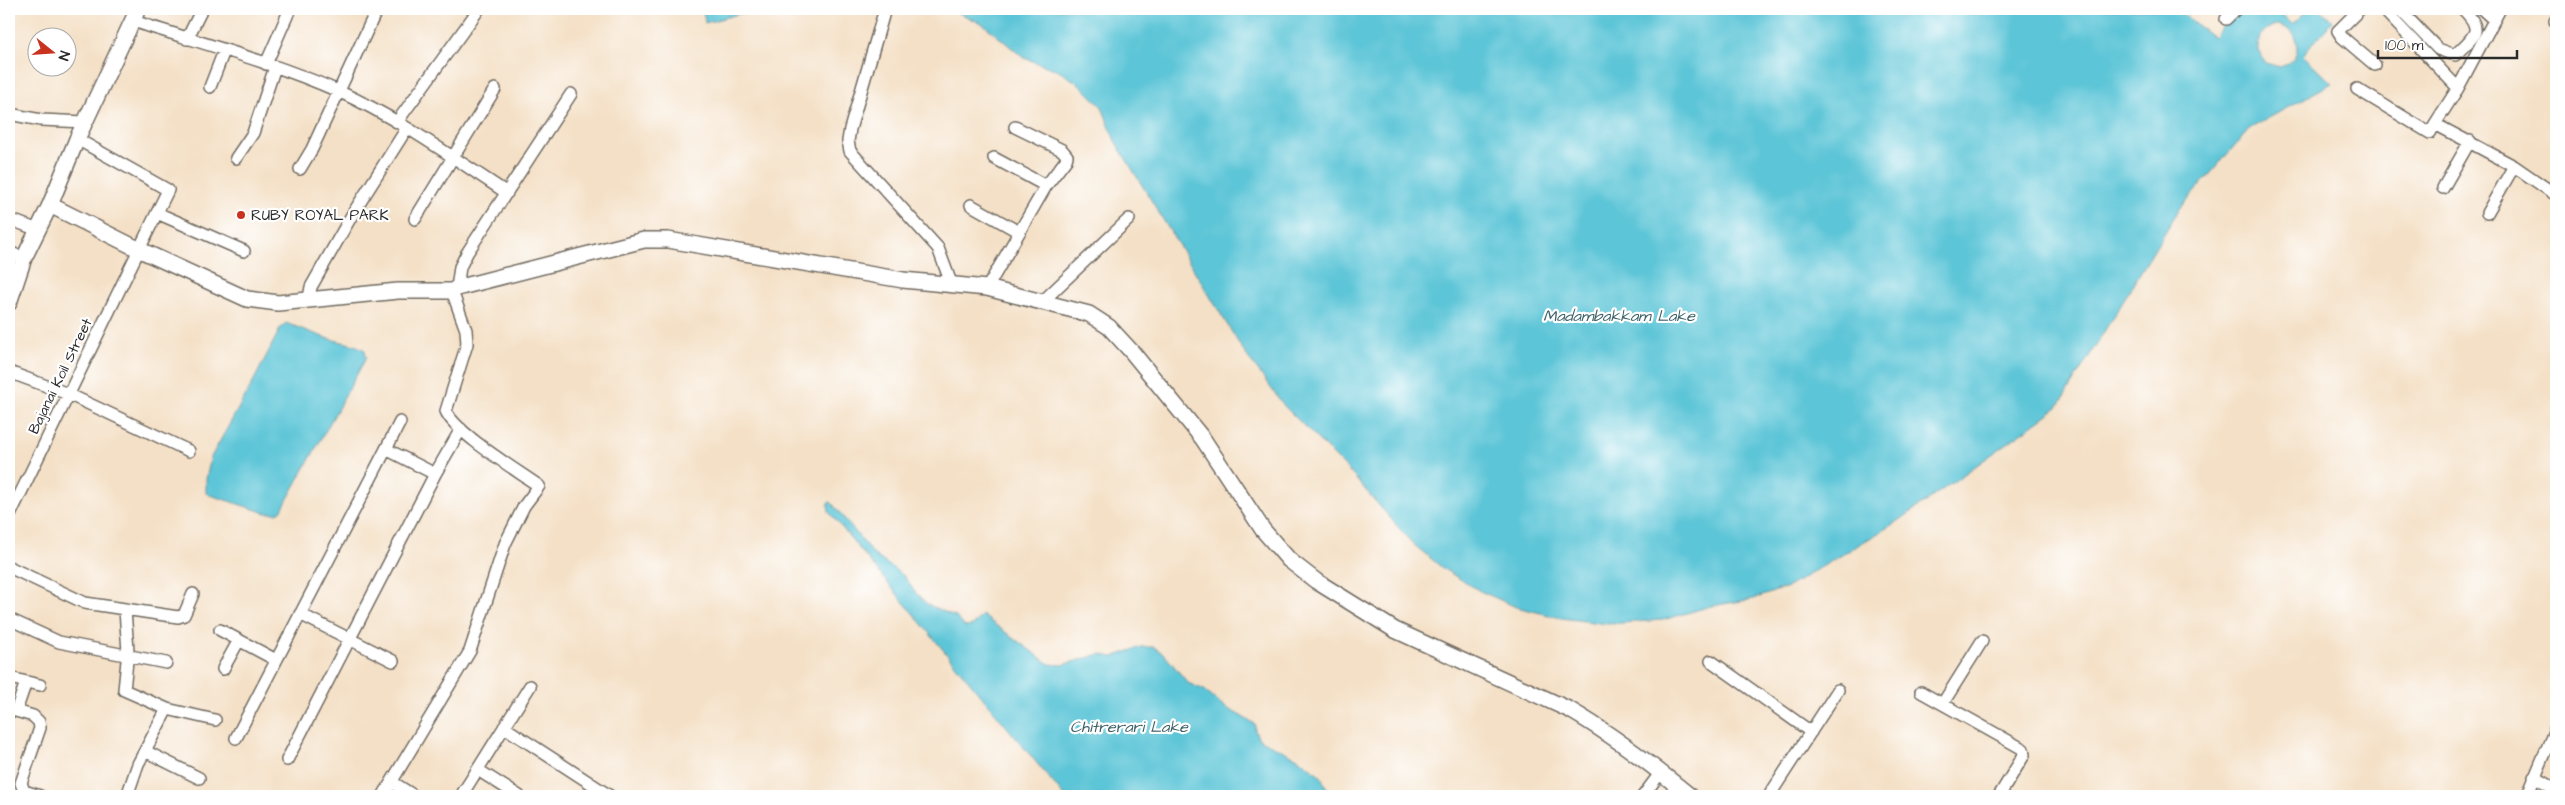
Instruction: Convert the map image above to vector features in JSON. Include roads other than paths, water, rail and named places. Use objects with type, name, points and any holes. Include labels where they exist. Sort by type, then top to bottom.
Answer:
[{"type":"street","points":[[187,39],[202,9]]},
{"type":"street","points":[[236,158],[253,133],[270,66],[290,9]]},
{"type":"street","points":[[300,168],[312,149],[377,9]]},
{"type":"street","points":[[309,298],[311,287],[402,125],[479,9]]},
{"type":"street","points":[[885,9],[850,129],[848,142],[850,151],[938,248],[950,283]]},
{"type":"street","points":[[2226,19],[2236,9]]},
{"type":"street","points":[[2383,9],[2458,88]]},
{"type":"street","points":[[2404,10],[2438,49],[2455,54],[2473,36],[2476,29],[2475,20],[2463,9]]},
{"type":"street","points":[[2482,9],[2494,20]]},
{"type":"street","points":[[2429,133],[2458,88],[2500,9]]},
{"type":"street","points":[[2354,10],[2338,31],[2342,37],[2375,65]]},
{"type":"street","points":[[9,303],[24,258],[50,205],[77,139],[136,15],[187,39],[270,66],[339,92],[402,125],[507,193]]},
{"type":"street","points":[[210,87],[224,51]]},
{"type":"street","points":[[415,219],[495,89]]},
{"type":"street","points":[[2357,90],[2429,133],[2470,141],[2514,166],[2556,194]]},
{"type":"street","points":[[383,796],[470,651],[505,544],[524,506],[540,486],[462,429],[449,417],[446,411],[467,344],[466,330],[455,290],[460,267],[467,252],[570,94]]},
{"type":"street","points":[[9,114],[41,120],[85,122]]},
{"type":"street","points":[[986,288],[1046,186],[1067,156],[1062,150],[1015,127]]},
{"type":"street","name":"Bajanai Koil Street","points":[[9,517],[168,190],[77,139]]},
{"type":"street","points":[[2443,188],[2470,141]]},
{"type":"street","points":[[994,158],[1046,186]]},
{"type":"street","points":[[2487,213],[2514,166]]},
{"type":"street","points":[[50,205],[138,249],[247,299],[278,302],[398,291],[455,290],[644,240],[668,240],[903,280],[950,283],[986,288],[1089,314],[1108,327],[1132,352],[1203,439],[1274,544],[1316,581],[1394,630],[1570,710],[1597,726],[1661,772],[1690,796]]},
{"type":"street","points":[[971,205],[1020,232]]},
{"type":"street","points":[[157,213],[244,251]]},
{"type":"street","points":[[9,219],[38,230]]},
{"type":"street","points":[[1042,302],[1129,219]]},
{"type":"street","points":[[9,252],[24,258]]},
{"type":"street","points":[[9,372],[68,394],[190,451]]},
{"type":"street","points":[[236,738],[400,422]]},
{"type":"street","points":[[287,760],[435,474],[462,429]]},
{"type":"street","points":[[386,449],[435,474]]},
{"type":"street","points":[[9,567],[85,603],[125,610],[178,617],[184,614],[193,594]]},
{"type":"street","points":[[125,610],[128,655],[124,690],[166,709],[215,720]]},
{"type":"street","points":[[300,614],[393,662]]},
{"type":"street","points":[[9,618],[59,642],[166,663]]},
{"type":"street","points":[[220,630],[276,660]]},
{"type":"street","points":[[223,669],[239,640]]},
{"type":"street","points":[[1944,703],[1982,641]]},
{"type":"street","points":[[1711,661],[1811,732]]},
{"type":"street","points":[[10,678],[40,686]]},
{"type":"street","points":[[26,682],[12,710],[33,716],[39,722],[40,728],[21,783],[24,791],[40,796]]},
{"type":"street","points":[[461,796],[530,686]]},
{"type":"street","points":[[1769,796],[1838,690]]},
{"type":"street","points":[[1921,692],[2023,748],[2024,755],[1999,796]]},
{"type":"street","points":[[127,796],[145,751],[166,709]]},
{"type":"street","points":[[504,727],[610,796]]},
{"type":"street","points":[[2526,796],[2556,727]]},
{"type":"street","points":[[145,751],[199,778]]},
{"type":"street","points":[[478,770],[519,796]]},
{"type":"street","points":[[1643,796],[1661,772]]},
{"type":"street","points":[[2534,777],[2556,790]]},
{"type":"street","points":[[392,782],[414,796]]},
{"type":"water","points":[[703,9],[757,9],[705,23]]},
{"type":"water","name":"Madambakkam Lake","points":[[950,9],[2176,9],[2213,37],[2239,9],[2280,9],[2279,11],[2292,24],[2309,9],[2320,9],[2333,21],[2303,55],[2332,83],[2249,129],[2178,211],[2058,407],[1900,520],[1790,586],[1754,599],[1711,606],[1663,620],[1607,624],[1561,618],[1516,607],[1480,591],[1445,570],[1413,544],[1348,470],[1285,407],[1244,352],[1115,141],[1102,107],[1078,83],[1057,70],[1024,58],[983,24]],"holes":[[[2276,25],[2285,27],[2296,37],[2298,44],[2294,57],[2280,67],[2266,63],[2258,51],[2262,34]]]},
{"type":"water","points":[[286,323],[326,338],[355,345],[365,350],[366,358],[281,511],[266,513],[206,493],[206,479],[211,457],[281,327]]},
{"type":"water","name":"Chitrerari Lake","points":[[831,502],[874,555],[904,576],[914,591],[927,604],[956,617],[965,627],[972,626],[982,615],[1049,664],[1062,665],[1100,654],[1113,657],[1141,647],[1154,647],[1164,654],[1188,683],[1202,689],[1225,707],[1255,724],[1255,731],[1259,739],[1298,758],[1320,775],[1331,796],[1064,796],[829,512],[828,503]]},
{"type":"place","name":"RUBY ROYAL PARK","points":[[241,215]]}]
